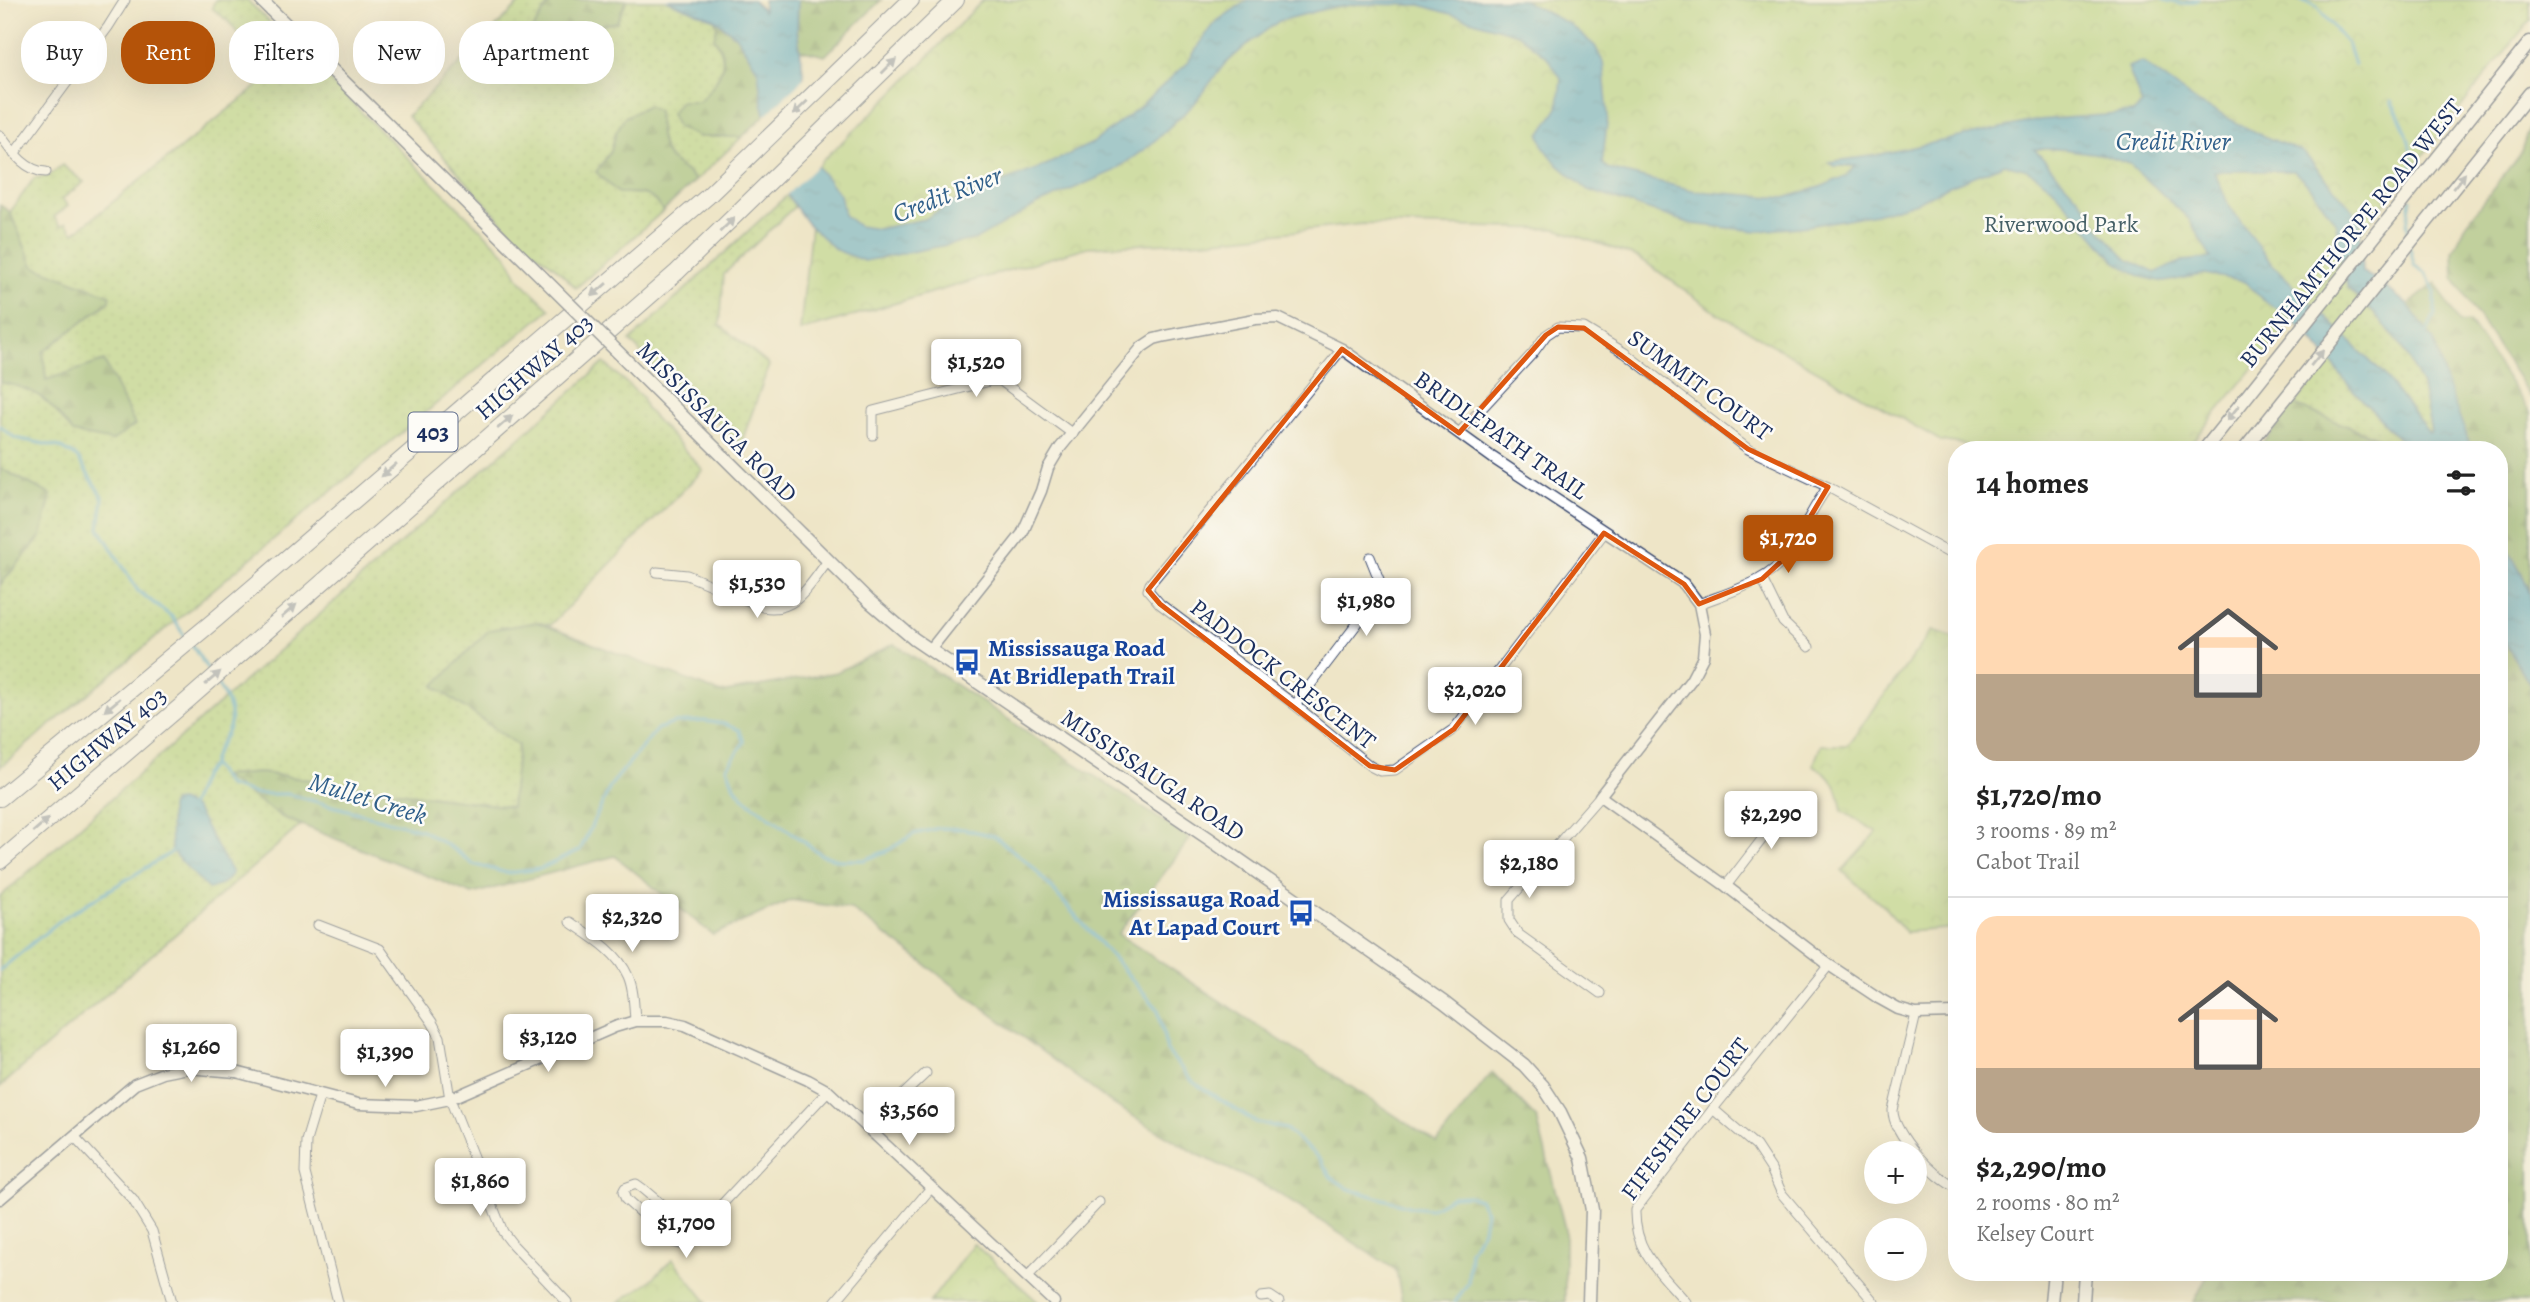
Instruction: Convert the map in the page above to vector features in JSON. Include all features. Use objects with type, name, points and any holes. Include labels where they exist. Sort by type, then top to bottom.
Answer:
[{"type":"highway","name":"HIGHWAY 403","points":[[0,798],[216,619],[707,197],[911,0]]},
{"type":"highway","name":"HIGHWAY 403","points":[[0,861],[677,272],[956,0]]},
{"type":"main road","name":"MISSISSAUGA ROAD","points":[[261,0],[887,617],[930,650],[1083,751],[1443,1002],[1524,1065],[1543,1086],[1560,1112],[1582,1158],[1592,1210],[1589,1302]]},
{"type":"main road","name":"BURNHAMTHORPE ROAD WEST","points":[[2211,441],[2530,42]]},
{"type":"main road","name":"BURNHAMTHORPE ROAD WEST","points":[[2251,441],[2530,93]]},
{"type":"main road","points":[[2052,1302],[2053,1281]]},
{"type":"main road","points":[[2083,1302],[2084,1281]]},
{"type":"street","points":[[14,154],[125,0]]},
{"type":"street","points":[[0,135],[14,154],[31,169],[47,172]]},
{"type":"street","name":"BRIDLEPATH TRAIL","points":[[930,650],[1022,534],[1048,468],[1060,448],[1142,347],[1154,339],[1255,319],[1278,318],[1342,349],[1604,533],[1677,578],[1699,604]]},
{"type":"street","name":"SUMMIT COURT","points":[[1458,433],[1546,335],[1558,327],[1584,328],[1625,353],[1748,449],[1828,487],[1947,552]]},
{"type":"street","name":"PADDOCK CRESCENT","points":[[1342,349],[1150,584],[1148,590],[1160,604],[1295,705],[1370,766],[1380,771],[1395,770],[1454,729],[1604,533]]},
{"type":"street","points":[[873,435],[873,411],[989,381],[1001,381],[1073,434]]},
{"type":"street","points":[[1600,993],[1518,934],[1509,920],[1509,901],[1600,796],[1691,680],[1703,657],[1705,634],[1699,604],[1762,579],[1787,556],[1828,487]]},
{"type":"street","points":[[1295,705],[1377,599],[1380,582],[1370,557]]},
{"type":"street","points":[[657,572],[687,575],[763,607],[776,609],[788,606],[798,598],[828,561]]},
{"type":"street","points":[[1762,579],[1783,622],[1809,647]]},
{"type":"street","points":[[1600,796],[1726,886],[1829,965],[1898,1009],[1916,1014],[1948,1013]]},
{"type":"street","points":[[1726,886],[1794,799]]},
{"type":"street","points":[[570,922],[605,946],[621,964],[629,978],[635,1021]]},
{"type":"street","points":[[318,925],[367,942],[380,949],[390,960],[440,1037],[450,1099],[503,1232],[568,1302]]},
{"type":"street","name":"FIFESHIRE COURT","points":[[1686,1302],[1642,1250],[1634,1230],[1635,1210],[1829,965]]},
{"type":"street","points":[[1916,1014],[1893,1110],[1893,1120],[1938,1177],[1948,1183]]},
{"type":"street","points":[[0,1199],[135,1084],[163,1073],[188,1068],[236,1072],[358,1104],[415,1107],[450,1099],[615,1027],[635,1021],[667,1021],[705,1032],[828,1091],[1054,1302]]},
{"type":"street","points":[[867,1129],[926,1073]]},
{"type":"street","points":[[695,1233],[636,1184],[625,1188],[623,1192],[626,1200],[673,1242],[684,1245],[828,1091]]},
{"type":"street","points":[[320,1095],[306,1141],[305,1173],[338,1302]]},
{"type":"street","points":[[1713,1109],[1756,1146],[1771,1169],[1782,1194],[1874,1302]]},
{"type":"street","points":[[74,1136],[133,1200],[152,1231],[172,1302]]},
{"type":"street","points":[[835,1302],[930,1189]]},
{"type":"street","points":[[1027,1277],[1099,1202]]},
{"type":"street","points":[[1261,1297],[1270,1296],[1279,1302]]},
{"type":"highlighted area","points":[[1558,327],[1584,328],[1748,449],[1828,487],[1787,556],[1762,579],[1699,604],[1684,584],[1604,533],[1454,729],[1395,770],[1370,766],[1160,604],[1148,590],[1342,349],[1459,433],[1546,335]]},
{"type":"green space","points":[[215,0],[247,0],[268,21],[229,22],[212,8]]},
{"type":"green space","points":[[523,0],[551,0],[538,21],[502,21]]},
{"type":"green space","points":[[551,0],[627,0],[617,22],[538,21]]},
{"type":"green space","points":[[627,0],[666,0],[715,19],[717,27],[714,38],[720,47],[723,64],[711,88],[699,102],[699,137],[742,137],[695,181],[666,155],[660,136],[658,111],[616,132],[611,151],[618,193],[638,193],[649,197],[663,211],[576,288],[555,267],[517,238],[407,116],[439,84],[445,84],[445,78],[459,64],[459,84],[614,84],[614,23],[617,22]]},
{"type":"green space","points":[[798,0],[881,0],[825,56],[800,50],[797,30]]},
{"type":"green space","name":"Riverwood Park","points":[[983,0],[2530,0],[2530,20],[2193,441],[1941,441],[1717,313],[1638,257],[1557,229],[1363,224],[1205,241],[1088,247],[800,331],[817,166],[892,94]]},
{"type":"green space","points":[[715,19],[736,36],[758,70],[765,115],[742,137],[699,137],[677,127],[671,113],[680,101],[699,101],[721,72],[723,55],[714,38],[717,27]]},
{"type":"green space","points":[[260,84],[333,84],[506,254],[520,280],[550,309],[0,767],[0,585],[41,536],[51,495],[0,468],[0,382],[26,389],[43,398],[73,433],[46,380],[43,352],[110,301],[33,266],[10,212],[35,177],[47,177],[62,165],[84,182],[62,199],[68,206],[54,217],[61,226],[66,223],[74,233]]},
{"type":"green space","points":[[648,105],[658,111],[660,136],[666,155],[695,181],[663,211],[659,204],[644,195],[618,193],[596,172],[611,151],[616,132],[625,117]]},
{"type":"green space","points":[[2530,124],[2530,396],[2454,279],[2453,252],[2467,223],[2521,152]]},
{"type":"green space","points":[[787,195],[795,206],[724,274],[720,325],[769,365],[741,444],[696,402],[688,400],[671,386],[630,341]]},
{"type":"green space","points":[[0,205],[10,212],[33,266],[110,295],[110,301],[43,352],[46,380],[104,361],[135,425],[112,441],[73,433],[43,398],[26,389],[0,382]]},
{"type":"green space","points":[[2336,223],[2341,262],[2348,288],[2377,316],[2402,346],[2422,386],[2431,431],[2428,433],[2383,374],[2272,264]]},
{"type":"green space","points":[[2436,283],[2459,323],[2469,322],[2530,412],[2530,594],[2508,550],[2508,441],[2469,441],[2445,380],[2434,341],[2408,305]]},
{"type":"green space","points":[[2330,360],[2346,382],[2401,441],[2386,441],[2294,405]]},
{"type":"green space","points":[[604,363],[642,397],[646,409],[703,470],[550,625],[536,622],[435,686],[518,745],[511,807],[260,773],[223,776],[282,817],[301,825],[0,1087],[0,897]]},
{"type":"green space","points":[[2294,405],[2384,441],[2265,441]]},
{"type":"green space","points":[[0,468],[51,495],[41,536],[0,585]]},
{"type":"green space","points":[[536,622],[721,693],[837,672],[894,644],[1190,839],[1118,934],[1437,1143],[1492,1072],[1537,1119],[1565,1229],[1565,1302],[1402,1302],[1396,1270],[1271,1189],[1199,1155],[1111,1103],[851,909],[791,900],[713,935],[615,856],[472,894],[282,817],[222,776],[260,773],[511,807],[518,745],[434,686],[489,630]]},
{"type":"green space","points":[[1933,630],[1948,635],[1948,929],[1906,932],[1885,908],[1842,871],[1877,832],[1842,811],[1831,779],[1813,766],[1821,745],[1847,745]]},
{"type":"green space","points":[[2508,648],[2530,686],[2530,1302],[2194,1302],[2204,1281],[2508,1281]]},
{"type":"green space","points":[[974,1244],[1038,1302],[930,1302]]},
{"type":"green space","points":[[673,1259],[707,1302],[619,1302],[649,1282]]},
{"type":"water","name":"Credit River","points":[[666,0],[753,0],[763,11],[763,0],[798,0],[797,30],[817,166],[840,195],[844,215],[858,226],[878,229],[925,219],[959,199],[1044,166],[1093,143],[1142,105],[1188,62],[1217,21],[1248,0],[1523,0],[1569,24],[1595,46],[1603,62],[1608,116],[1602,163],[1608,169],[1696,191],[1785,198],[1848,175],[1856,166],[1834,166],[1829,162],[1872,156],[2039,120],[2133,113],[2142,105],[2128,67],[2142,62],[2199,103],[2258,134],[2303,152],[2360,218],[2362,272],[2377,280],[2408,305],[2434,341],[2445,380],[2469,441],[2401,441],[2291,317],[2263,300],[2245,282],[2205,274],[2164,282],[2138,276],[2115,261],[2052,187],[2028,170],[2005,164],[1917,202],[1875,214],[1758,231],[1692,224],[1588,190],[1558,165],[1544,147],[1540,135],[1558,108],[1561,78],[1548,58],[1517,34],[1421,5],[1358,4],[1279,21],[1223,66],[1194,104],[1150,145],[1114,171],[1038,204],[977,239],[864,261],[836,250],[807,223],[787,195],[762,102],[758,70],[736,36],[715,19]],"holes":[[[2034,149],[2062,149],[2100,154],[2130,164],[2189,219],[2211,258],[2183,261],[2155,273],[2128,260],[2102,233],[2086,206]],[[2214,171],[2294,171],[2312,189],[2336,223],[2341,262],[2348,288],[2377,316],[2402,346],[2422,386],[2431,431],[2429,433],[2383,374],[2272,264],[2229,206]]]},
{"type":"water","points":[[2508,550],[2530,594],[2530,685],[2508,647]]},
{"type":"water","points":[[179,801],[195,808],[232,873],[215,887],[208,889],[171,848],[170,807],[173,802]]},
{"type":"pier","points":[[807,75],[820,163],[784,197],[763,118]]},
{"type":"waterway","points":[[2164,0],[2182,4],[2198,0]]},
{"type":"waterway","points":[[2301,0],[2316,6],[2347,44],[2354,64]]},
{"type":"waterway","points":[[2391,101],[2409,140],[2412,181]]},
{"type":"waterway","points":[[2409,237],[2407,224],[2411,199]]},
{"type":"waterway","points":[[2410,248],[2414,265],[2426,274],[2435,292],[2435,314],[2426,335]]},
{"type":"waterway","name":"Mullet Creek","points":[[0,426],[15,438],[60,447],[77,457],[103,498],[99,528],[138,591],[172,617],[186,638]]},
{"type":"waterway","name":"Mullet Creek","points":[[191,644],[210,673]]},
{"type":"waterway","name":"Mullet Creek","points":[[216,682],[227,702],[231,718],[212,765],[228,786],[255,794],[288,794],[422,830],[473,864],[507,873],[540,869],[580,850],[611,785],[657,729],[675,723],[704,721],[739,730],[744,742],[727,767],[734,786],[745,799],[822,855],[839,860],[864,860],[887,851],[914,834],[939,828],[964,829],[994,836],[1031,865],[1158,1009],[1167,1051],[1193,1082],[1255,1122],[1286,1129],[1320,1159],[1331,1177],[1349,1189],[1411,1207],[1430,1209],[1453,1196],[1467,1195],[1479,1199],[1486,1211],[1483,1229],[1470,1251],[1468,1283],[1455,1302]]},
{"type":"waterway","points":[[190,807],[203,775],[212,765]]},
{"type":"waterway","points":[[0,970],[63,918],[177,849]]},
{"type":"place","name":"Mississauga Road At Bridlepath Trail","points":[[967,662]]},
{"type":"place","name":"Mississauga Road At Lapad Court","points":[[1301,913]]}]
